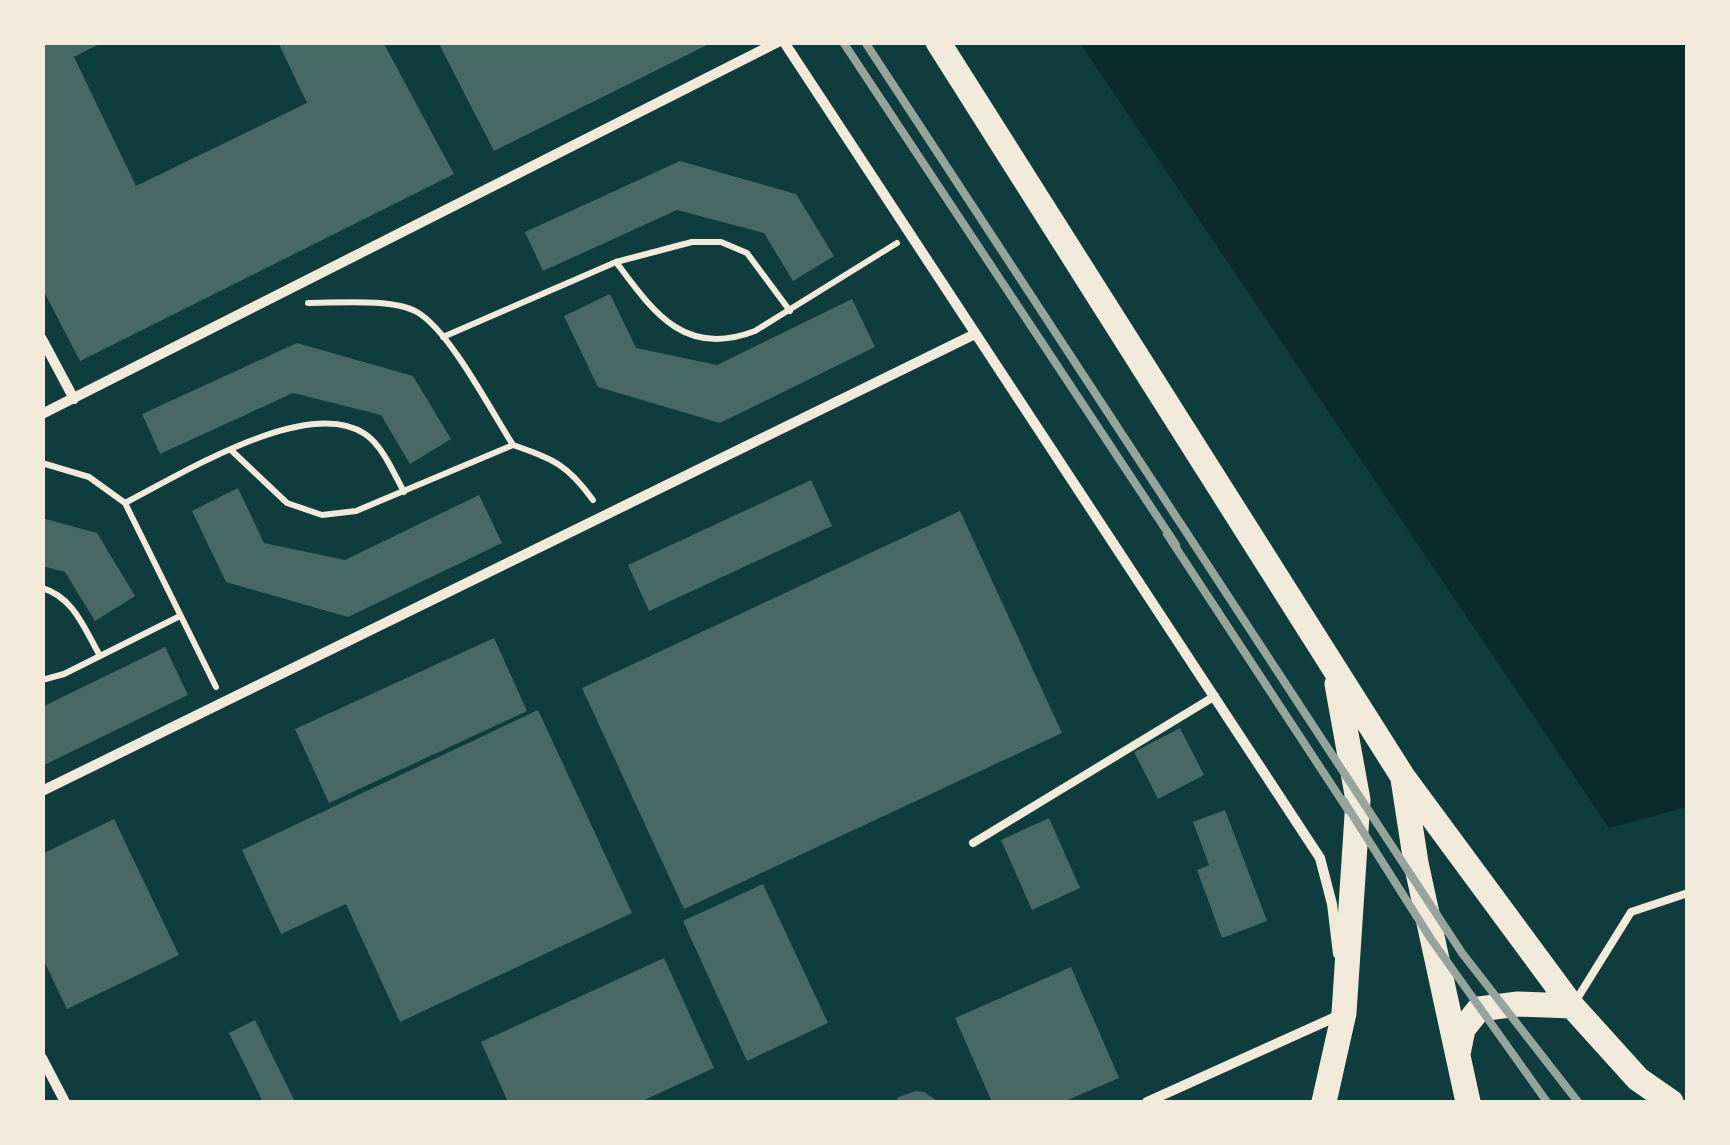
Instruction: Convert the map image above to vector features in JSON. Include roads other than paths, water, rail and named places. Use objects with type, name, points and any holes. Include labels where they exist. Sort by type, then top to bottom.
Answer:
[{"type":"main road","points":[[938,42],[1403,777],[1572,1006],[1638,1078],[1670,1102]]},
{"type":"main road","points":[[1324,1102],[1344,1013],[1358,800],[1334,670]]},
{"type":"main road","points":[[1403,777],[1416,864],[1468,1102]]},
{"type":"main road","points":[[1456,1060],[1463,1029],[1479,1009],[1518,1004],[1572,1006]]},
{"type":"street","points":[[42,414],[781,42],[1320,858],[1332,904],[1344,1013],[1147,1102]]},
{"type":"street","points":[[42,792],[976,334]]},
{"type":"street","points":[[42,340],[74,399]]},
{"type":"street","points":[[42,1058],[65,1102]]},
{"type":"lane","points":[[973,843],[1215,696]]},
{"type":"lane","points":[[1572,1006],[1631,912],[1688,894]]},
{"type":"water","points":[[1080,43],[1687,43],[1687,807],[1609,828]]},
{"type":"railway","points":[[843,42],[1176,545]]},
{"type":"railway","points":[[865,42],[1462,953],[1578,1102]]},
{"type":"railway","points":[[1167,534],[1348,810]]},
{"type":"railway","points":[[1343,800],[1431,939],[1547,1102]]}]
